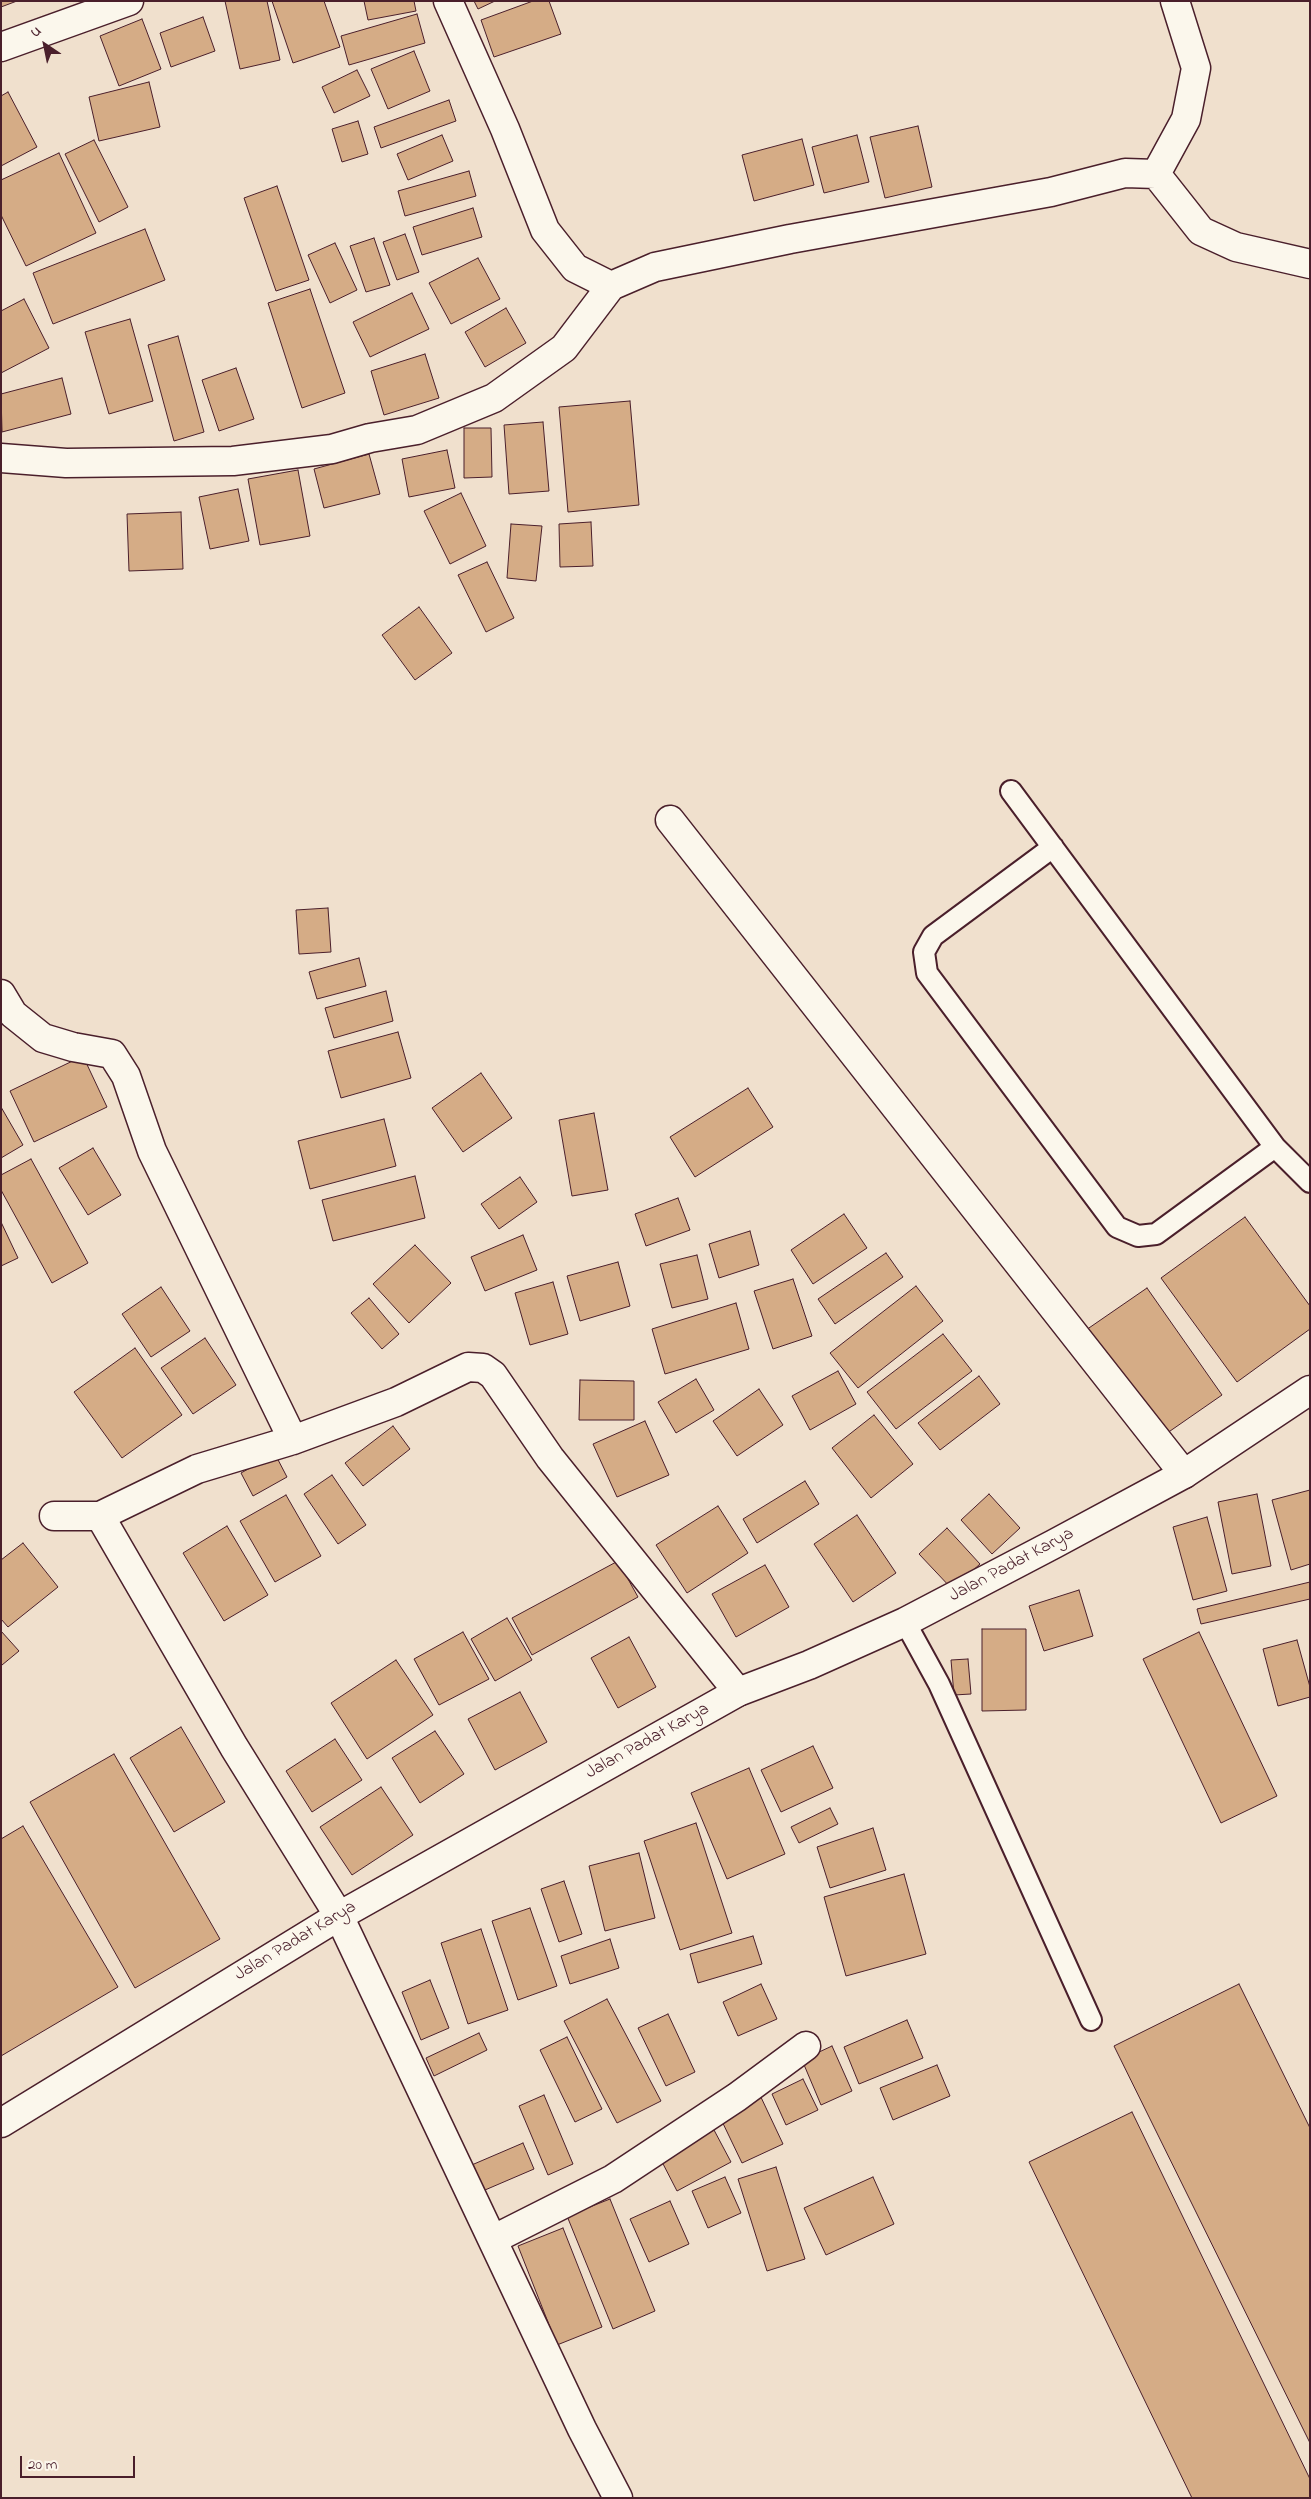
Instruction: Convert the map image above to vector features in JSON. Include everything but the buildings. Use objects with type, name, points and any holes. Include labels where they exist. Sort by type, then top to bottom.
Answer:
[{"type":"street","points":[[1,47],[129,1]]},
{"type":"street","points":[[448,1],[505,129],[545,230],[575,268],[611,286]]},
{"type":"street","points":[[1156,174],[1186,119],[1196,68],[1175,1]]},
{"type":"street","points":[[1,458],[66,463],[233,460],[332,448],[370,438],[417,430],[494,398],[564,348],[611,286],[655,267],[790,239],[1051,192],[1125,173],[1156,174],[1201,231],[1236,247],[1310,264]]},
{"type":"street","points":[[670,820],[1184,1474]]},
{"type":"street","points":[[1,994],[14,1014],[43,1038],[73,1047],[112,1054],[126,1076],[152,1151],[293,1440]]},
{"type":"street","points":[[54,1516],[100,1516],[197,1469],[293,1440],[396,1402],[468,1367],[482,1368],[493,1375],[550,1458],[738,1692]]},
{"type":"street","name":"Jalan Padat Karya","points":[[1,2123],[339,1916],[738,1692],[809,1665],[905,1622],[1184,1474],[1310,1390]]},
{"type":"street","points":[[100,1516],[230,1741],[339,1916],[494,2239],[582,2429],[618,2498]]},
{"type":"street","points":[[494,2239],[613,2179],[737,2097],[806,2046]]},
{"type":"lane","points":[[1011,790],[1275,1147],[1310,1182]]},
{"type":"lane","points":[[1053,847],[933,936],[924,952],[927,973],[1117,1227],[1138,1236],[1156,1234],[1275,1147]]},
{"type":"lane","points":[[905,1622],[939,1684],[1091,2020]]}]
